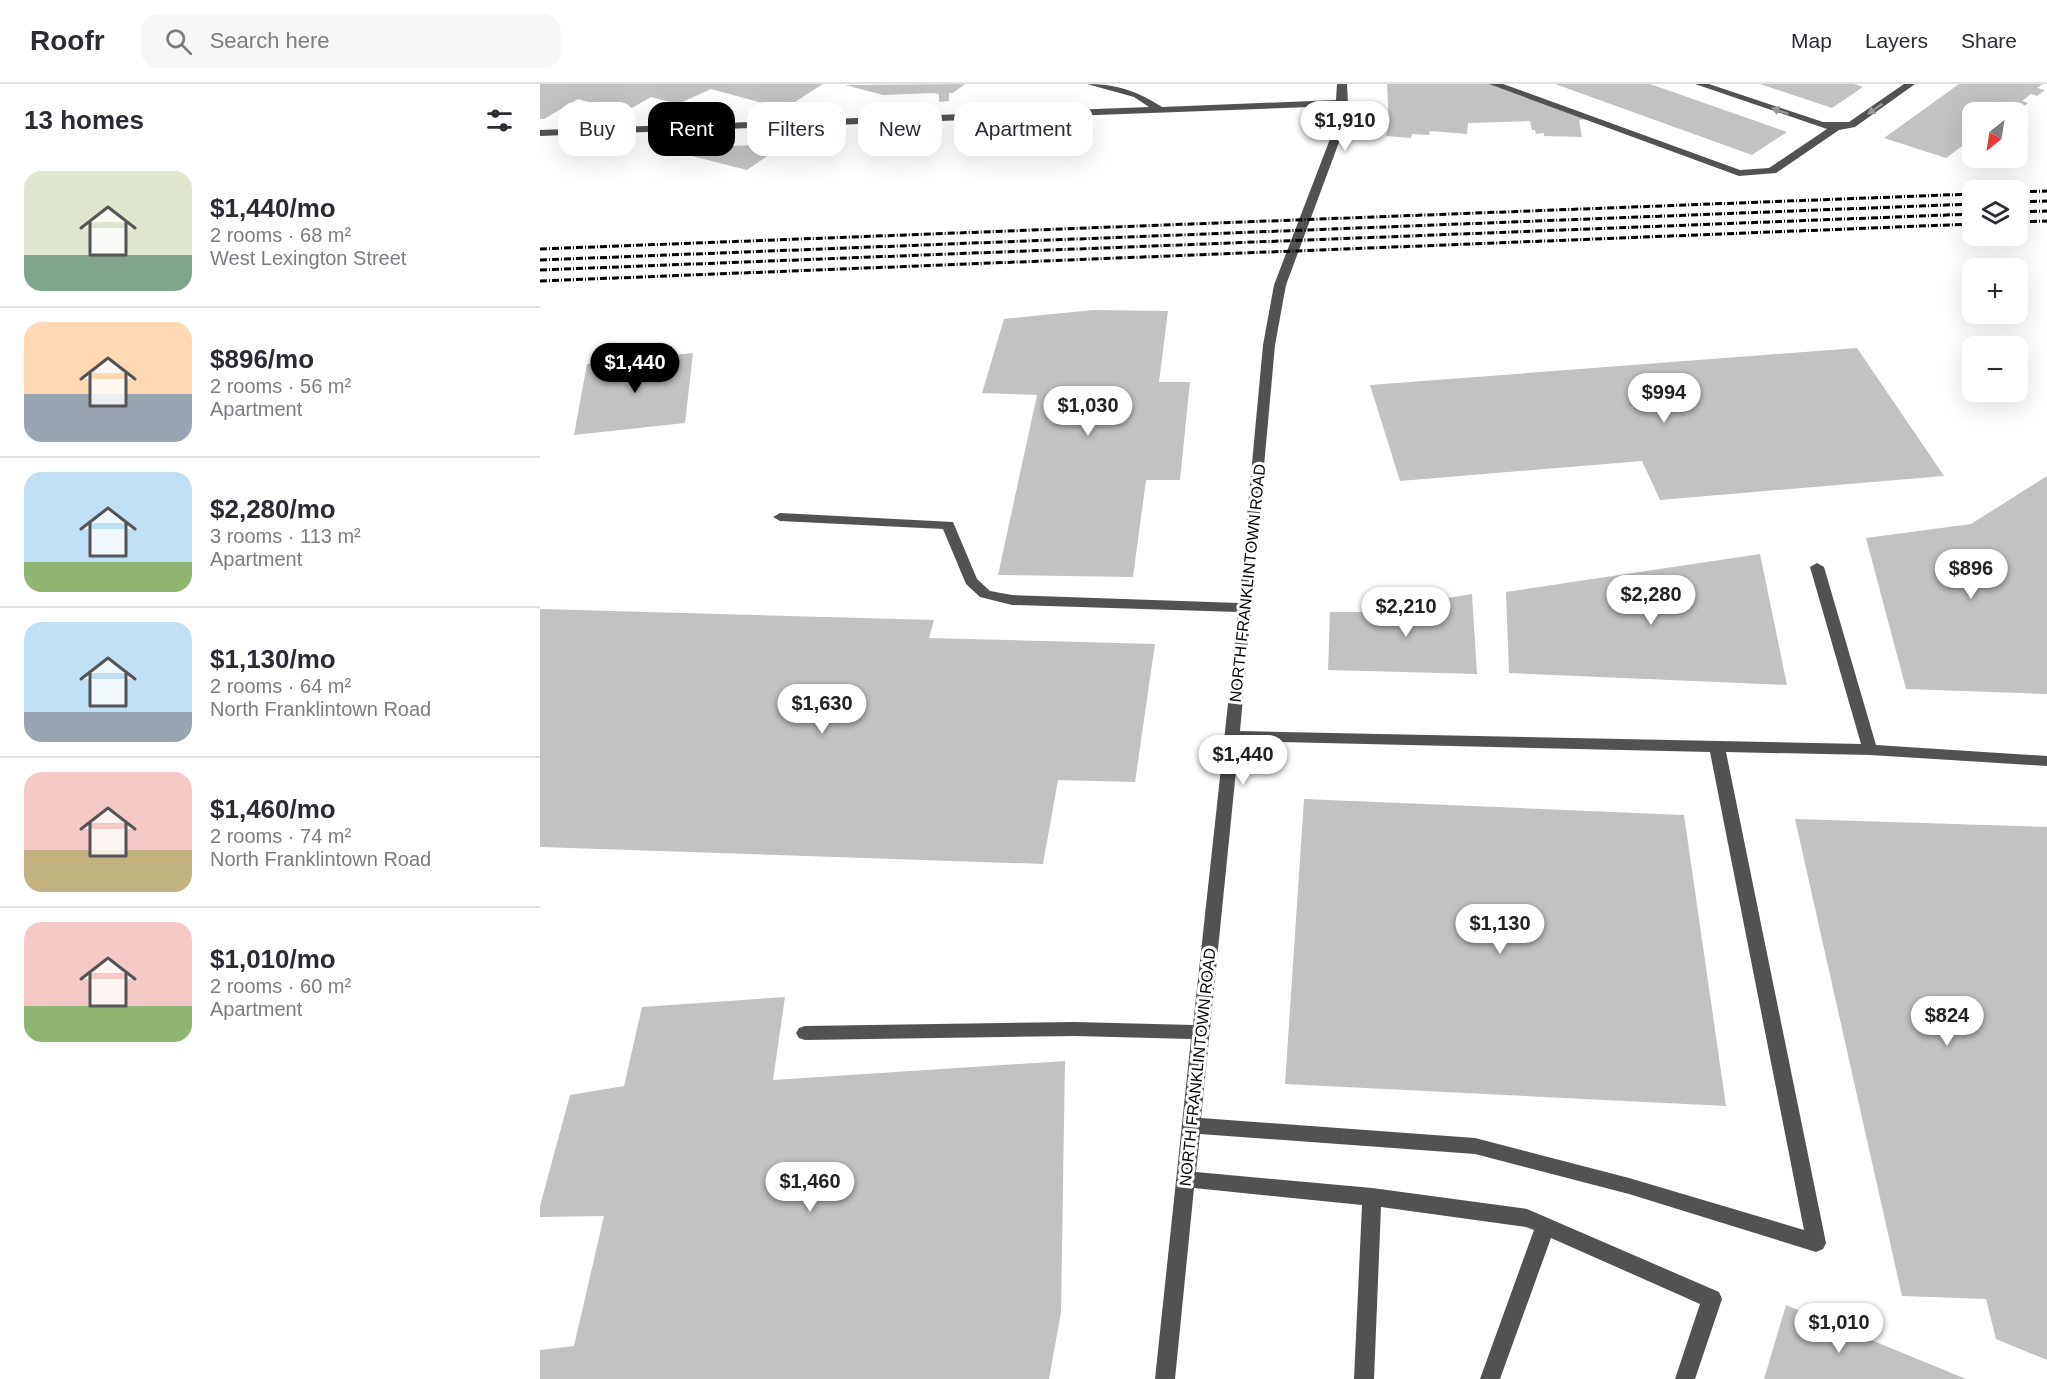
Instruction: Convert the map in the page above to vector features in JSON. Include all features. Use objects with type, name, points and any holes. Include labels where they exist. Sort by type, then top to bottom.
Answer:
[{"type":"street","points":[[1092,84],[1137,95],[1161,110]]},
{"type":"street","name":"NORTH FRANKLINTOWN ROAD","points":[[1165,1379],[1274,318],[1280,285],[1340,126],[1343,103],[1342,84]]},
{"type":"street","points":[[1494,84],[1739,173],[1772,171],[1836,127]]},
{"type":"street","points":[[1700,84],[1821,125],[1836,127],[1852,125],[1907,85]]},
{"type":"street","points":[[540,133],[1343,103]]},
{"type":"street","points":[[780,517],[948,525],[971,581],[985,594],[1012,600],[1245,608]]},
{"type":"street","points":[[1817,567],[1870,750]]},
{"type":"street","points":[[1232,736],[1870,750],[2047,761]]},
{"type":"street","points":[[1192,1125],[1475,1146],[1629,1186],[1816,1243],[1717,747]]},
{"type":"street","points":[[805,1033],[1076,1029],[1201,1032]]},
{"type":"street","points":[[1185,1179],[1372,1197],[1527,1218],[1712,1299],[1685,1379]]},
{"type":"street","points":[[1364,1379],[1372,1197]]},
{"type":"street","points":[[1490,1379],[1545,1226]]},
{"type":"building","points":[[540,84],[823,84],[795,102],[758,102],[711,89],[682,102],[670,102],[651,97],[636,106],[636,102],[589,102],[578,99],[573,102],[558,102],[558,111],[540,119]]},
{"type":"building","points":[[965,84],[953,93],[949,93],[949,101],[939,102],[939,94],[934,93],[883,95],[845,85]]},
{"type":"building","points":[[1387,84],[1490,84],[1587,119],[1579,120],[1582,137],[1536,134],[1535,130],[1532,130],[1530,121],[1468,123],[1467,134],[1430,131],[1429,135],[1412,134],[1411,138],[1386,136],[1389,126]]},
{"type":"building","points":[[1555,84],[1650,84],[1787,132],[1752,155]]},
{"type":"building","points":[[1760,84],[1854,84],[1863,87],[1832,108]]},
{"type":"building","points":[[1959,84],[2043,84],[2037,88],[2045,90],[2037,96],[2031,94],[2022,101],[2025,102],[1962,102],[1962,146],[1946,158],[1884,138]]},
{"type":"building","points":[[747,145],[747,156],[767,156],[747,170],[692,156],[735,156],[735,146]]},
{"type":"building","points":[[1093,310],[1168,311],[1159,382],[1190,382],[1180,480],[1146,480],[1133,577],[998,575],[1037,395],[982,393],[1004,319]]},
{"type":"building","points":[[1857,348],[1944,476],[1660,500],[1642,461],[1400,481],[1370,385]]},
{"type":"building","points":[[693,353],[685,423],[574,435],[587,364]]},
{"type":"building","points":[[2047,476],[2047,694],[1906,689],[1866,538],[1971,524]]},
{"type":"building","points":[[1760,554],[1787,685],[1509,673],[1506,592]]},
{"type":"building","points":[[1472,594],[1477,674],[1328,670],[1330,612],[1361,612]]},
{"type":"building","points":[[540,609],[934,620],[929,638],[1155,644],[1135,782],[1058,780],[1043,864],[540,847]]},
{"type":"building","points":[[1304,799],[1684,815],[1726,1106],[1285,1084]]},
{"type":"building","points":[[1795,819],[2047,827],[2047,1360],[1996,1339],[1986,1299],[1902,1296]]},
{"type":"building","points":[[785,997],[773,1080],[1065,1061],[1061,1312],[1049,1379],[540,1379],[540,1350],[574,1346],[604,1216],[540,1217],[540,1206],[570,1095],[624,1086],[642,1007]]},
{"type":"building","points":[[1786,1305],[1966,1379],[1764,1379]]},
{"type":"railway","points":[[2028,192],[2047,191]]},
{"type":"railway","points":[[540,249],[1962,194]]},
{"type":"railway","points":[[2028,202],[2047,201]]},
{"type":"railway","points":[[540,260],[1962,204]]},
{"type":"railway","points":[[2028,212],[2047,211]]},
{"type":"railway","points":[[540,270],[1962,214]]},
{"type":"railway","points":[[2028,222],[2047,221]]},
{"type":"railway","points":[[540,281],[1962,224]]}]
